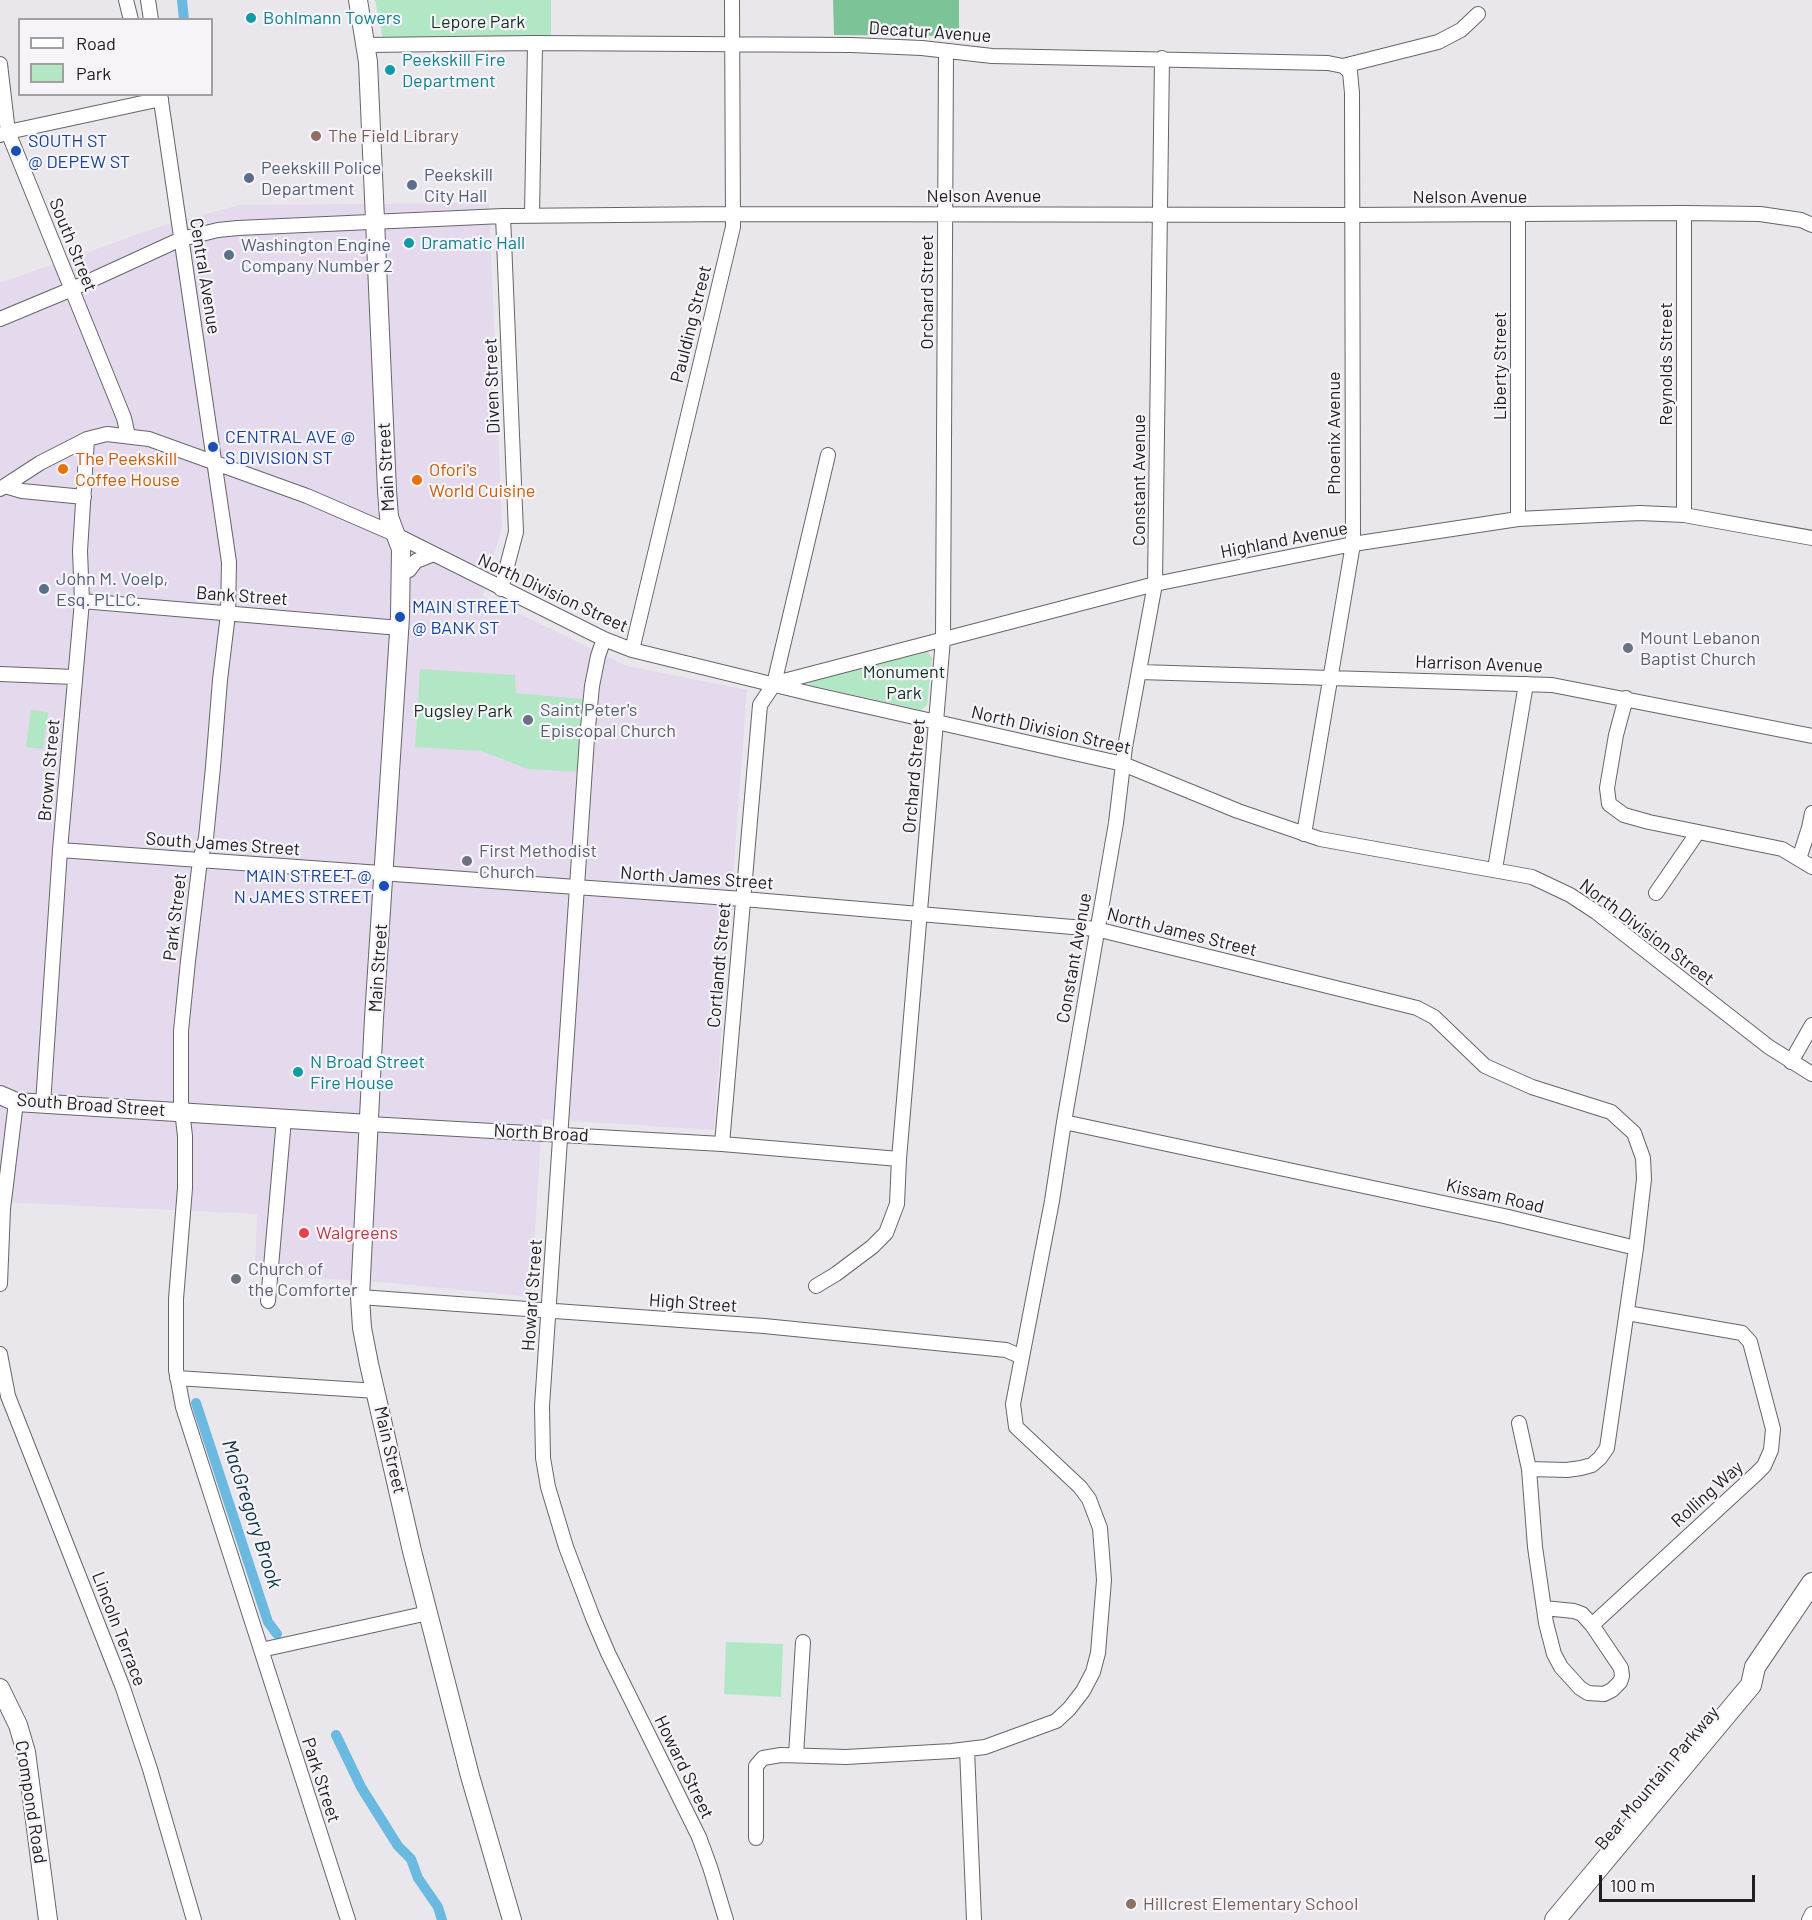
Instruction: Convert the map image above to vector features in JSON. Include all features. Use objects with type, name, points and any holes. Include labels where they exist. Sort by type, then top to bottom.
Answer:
[{"type":"highway","name":"Bear Mountain Parkway","points":[[1540,1920],[1741,1678],[1755,1667],[1812,1583]]},
{"type":"highway","name":"Bear Mountain Parkway","points":[[1555,1920],[1751,1685],[1755,1667]]},
{"type":"main road","name":"Main Street","points":[[358,0],[366,45],[389,518],[401,549],[400,628],[360,1297],[362,1328],[428,1613],[470,1776],[512,1920]]},
{"type":"main road","name":"South Broad Street","points":[[8,1099],[43,1104],[183,1112]]},
{"type":"main road","name":"North Broad","points":[[183,1112],[369,1124]]},
{"type":"main road","name":"Crompond Road","points":[[0,1688],[18,1725],[26,1752],[48,1920]]},
{"type":"street","points":[[126,0],[130,18]]},
{"type":"street","points":[[148,0],[151,18]]},
{"type":"street","name":"Paulding Street","points":[[632,650],[733,227],[732,0]]},
{"type":"street","name":"Decatur Avenue","points":[[366,45],[535,43],[851,45],[992,56],[1161,58],[1328,63],[1343,66],[1438,42],[1461,30],[1478,14]]},
{"type":"street","points":[[532,215],[535,43]]},
{"type":"street","name":"Orchard Street","points":[[816,1286],[872,1247],[886,1233],[897,1204],[943,639],[946,51]]},
{"type":"street","name":"Constant Avenue","points":[[756,1838],[756,1766],[763,1758],[796,1755],[846,1757],[985,1747],[1056,1721],[1083,1691],[1093,1672],[1098,1653],[1104,1580],[1100,1528],[1089,1499],[1080,1487],[1016,1426],[1013,1399],[1052,1201],[1096,929],[1116,823],[1123,764],[1155,584],[1161,58]]},
{"type":"street","name":"South Street","points":[[0,64],[4,133],[72,289],[124,418],[128,436]]},
{"type":"street","name":"Phoenix Avenue","points":[[1304,834],[1353,544],[1352,93],[1350,72],[1343,66]]},
{"type":"street","points":[[4,133],[160,96]]},
{"type":"street","name":"Central Avenue","points":[[160,96],[215,462]]},
{"type":"street","name":"Nelson Avenue","points":[[0,319],[181,239],[218,230],[238,228],[532,215],[733,214],[1684,213],[1760,214],[1790,217],[1812,225]]},
{"type":"street","name":"Reynolds Street","points":[[1684,213],[1684,515]]},
{"type":"street","name":"Liberty Street","points":[[1518,214],[1518,519]]},
{"type":"street","name":"Diven Street","points":[[501,588],[516,532],[503,216]]},
{"type":"street","name":"North Division Street","points":[[3,488],[40,463],[87,439],[107,434],[149,439],[307,496],[395,534],[604,639],[632,650],[1123,764],[1238,811],[1320,839],[1532,877],[1570,895],[1596,912],[1768,1047],[1812,1074]]},
{"type":"street","name":"Brown Street","points":[[43,1104],[60,850],[82,601],[80,551],[87,439]]},
{"type":"street","name":"Cortlandt Street","points":[[722,1144],[760,705],[774,684],[828,455]]},
{"type":"street","name":"Park Street","points":[[215,462],[229,562],[228,614],[219,680],[206,838],[200,860],[181,1031],[181,1102],[185,1136],[185,1188],[176,1299],[177,1378],[183,1407],[348,1920]]},
{"type":"street","points":[[3,488],[84,497]]},
{"type":"street","name":"Highland Avenue","points":[[774,684],[1155,584],[1353,544],[1518,519],[1640,513],[1684,515],[1812,538]]},
{"type":"street","points":[[400,575],[409,570],[416,561],[434,554]]},
{"type":"street","name":"Bank Street","points":[[82,601],[400,628]]},
{"type":"street","name":"Howard Street","points":[[604,639],[592,686],[582,800],[542,1406],[543,1458],[548,1487],[566,1546],[608,1653],[699,1837],[726,1920]]},
{"type":"street","name":"Harrison Avenue","points":[[1140,672],[1552,685],[1812,736]]},
{"type":"street","points":[[0,674],[74,677]]},
{"type":"street","points":[[1495,869],[1526,684]]},
{"type":"street","points":[[1626,698],[1606,788],[1609,804],[1620,813],[1649,822],[1782,849],[1812,867]]},
{"type":"street","points":[[1799,859],[1812,813]]},
{"type":"street","points":[[1656,892],[1698,832]]},
{"type":"street","name":"South James Street","points":[[60,850],[385,874]]},
{"type":"street","name":"North James Street","points":[[385,874],[742,899],[1096,929],[1417,1008],[1434,1017],[1485,1066],[1532,1087],[1611,1112],[1634,1133],[1643,1158],[1644,1179],[1636,1248]]},
{"type":"street","points":[[1791,1062],[1812,1025]]},
{"type":"street","points":[[0,1284],[8,1099]]},
{"type":"street","points":[[268,1301],[284,1119]]},
{"type":"street","name":"Kissam Road","points":[[1064,1122],[1504,1216],[1636,1248]]},
{"type":"street","name":"North Broad","points":[[369,1124],[722,1144],[899,1159]]},
{"type":"street","points":[[1529,1468],[1567,1470],[1581,1468],[1592,1465],[1607,1448],[1636,1248]]},
{"type":"street","name":"High Street","points":[[360,1297],[764,1326],[1006,1350],[1022,1357]]},
{"type":"street","name":"Rolling Way","points":[[1592,1625],[1756,1474],[1764,1466],[1772,1450],[1773,1430],[1750,1342],[1742,1333],[1626,1313]]},
{"type":"street","name":"Lincoln Terrace","points":[[0,1354],[8,1396],[123,1688],[150,1769],[194,1920]]},
{"type":"street","points":[[177,1378],[376,1391]]},
{"type":"street","points":[[1520,1424],[1529,1468],[1534,1537],[1544,1608],[1554,1654],[1560,1667],[1588,1693],[1604,1694],[1612,1690],[1620,1682],[1621,1668],[1592,1625],[1582,1614],[1574,1611],[1544,1608]]},
{"type":"street","points":[[261,1650],[428,1613]]},
{"type":"street","points":[[796,1755],[803,1642]]},
{"type":"street","points":[[967,1749],[974,1920]]},
{"type":"street","points":[[1809,1920],[1812,1914]]},
{"type":"shaded area","points":[[489,203],[502,526],[483,596],[627,666],[747,690],[714,1130],[542,1119],[531,1297],[392,1283],[255,1274],[257,1214],[0,1202],[0,283],[164,225],[240,205]]},
{"type":"green space","name":"Lepore Park","points":[[375,0],[551,0],[551,43],[384,45]]},
{"type":"green space","points":[[833,0],[959,0],[959,36],[834,35]]},
{"type":"green space","name":"Monument Park","points":[[928,652],[932,658],[927,705],[921,710],[809,685],[809,681]]},
{"type":"green space","name":"Pugsley Park","points":[[420,669],[515,675],[516,693],[591,700],[581,772],[528,769],[481,751],[415,747]]},
{"type":"green space","points":[[31,710],[48,712],[43,749],[26,747]]},
{"type":"green space","points":[[726,1642],[783,1644],[781,1697],[724,1694]]},
{"type":"waterway","name":"MacGregory Brook","points":[[182,0],[184,18]]},
{"type":"waterway","name":"MacGregory Brook","points":[[196,1403],[268,1622],[277,1634]]},
{"type":"waterway","name":"MacGregory Brook","points":[[336,1735],[361,1787],[398,1846],[411,1859],[418,1878],[438,1907],[442,1920]]},
{"type":"place","name":"Bohlmann Towers","points":[[251,18]]},
{"type":"place","name":"Peekskill Fire Department","points":[[390,70]]},
{"type":"place","name":"The Field Library","points":[[316,136]]},
{"type":"place","name":"SOUTH ST @ DEPEW ST","points":[[16,151]]},
{"type":"place","name":"Peekskill Police Department","points":[[249,178]]},
{"type":"place","name":"Peekskill City Hall","points":[[412,185]]},
{"type":"place","name":"Dramatic Hall","points":[[409,243]]},
{"type":"place","name":"Washington Engine Company Number 2","points":[[229,255]]},
{"type":"place","name":"CENTRAL AVE @ S DIVISION ST","points":[[213,447]]},
{"type":"place","name":"The Peekskill Coffee House","points":[[63,469]]},
{"type":"place","name":"Ofori's World Cuisine","points":[[417,480]]},
{"type":"place","name":"John M. Voelp, Esq. PLLC.","points":[[44,589]]},
{"type":"place","name":"MAIN STREET @ BANK ST","points":[[400,617]]},
{"type":"place","name":"Mount Lebanon Baptist Church","points":[[1628,648]]},
{"type":"place","name":"Saint Peter's Episcopal Church","points":[[528,720]]},
{"type":"place","name":"First Methodist Church","points":[[467,861]]},
{"type":"place","name":"MAIN STREET @ N JAMES STREET","points":[[384,886]]},
{"type":"place","name":"N Broad Street Fire House","points":[[298,1072]]},
{"type":"place","name":"Walgreens","points":[[304,1233]]},
{"type":"place","name":"Church of the Comforter","points":[[236,1279]]},
{"type":"place","name":"Hillcrest Elementary School","points":[[1131,1904]]}]
